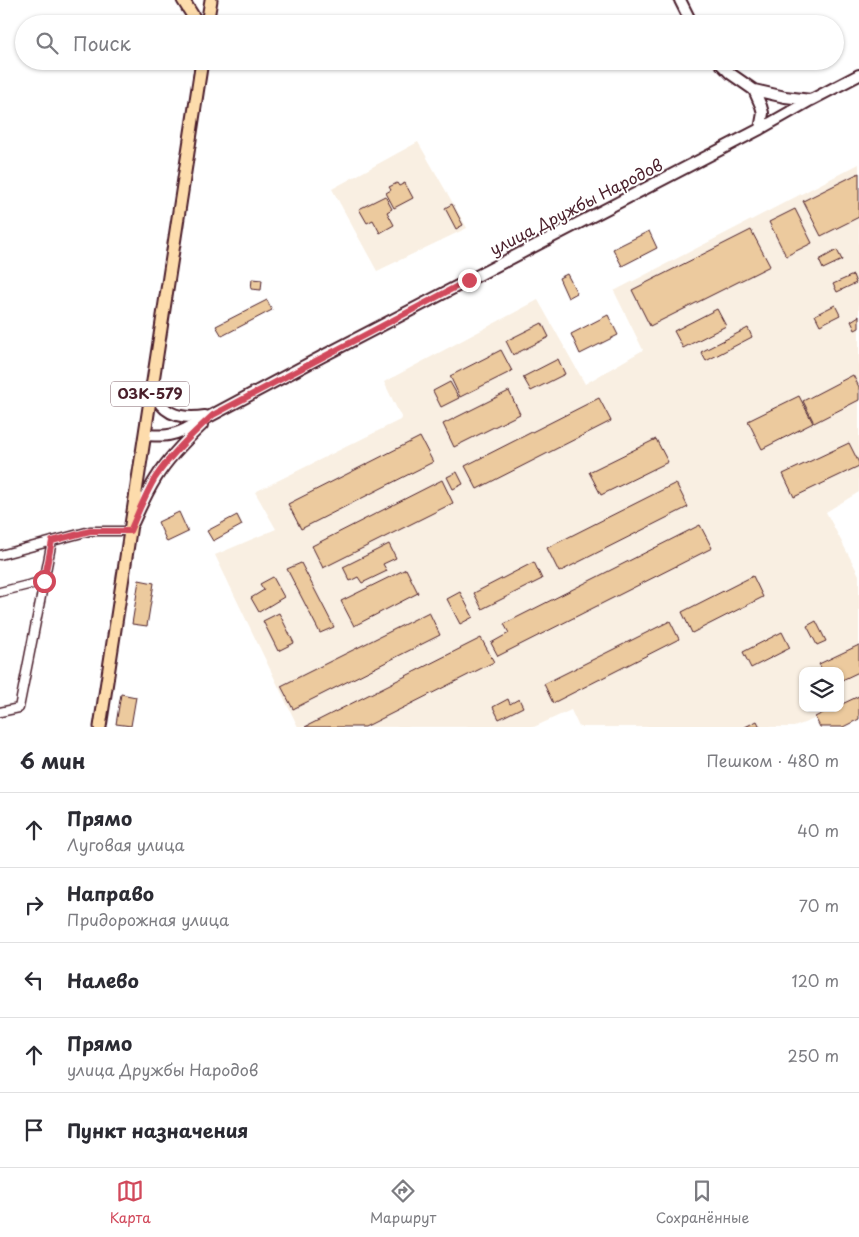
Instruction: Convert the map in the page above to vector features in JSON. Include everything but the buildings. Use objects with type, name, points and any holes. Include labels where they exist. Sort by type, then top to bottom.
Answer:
[{"type":"main road","points":[[183,0],[192,15]]},
{"type":"main road","points":[[208,15],[211,0]]},
{"type":"main road","name":"03К-579","points":[[100,727],[201,70]]},
{"type":"street","points":[[680,0],[688,15]]},
{"type":"street","points":[[727,70],[754,90],[785,97],[811,100]]},
{"type":"street","name":"улица Дружбы Народов","points":[[145,435],[173,435],[213,415],[760,129],[859,75]]},
{"type":"street","points":[[754,90],[763,113],[760,129]]},
{"type":"street","points":[[152,382],[154,393],[159,402],[166,410],[176,416],[192,418],[213,415]]},
{"type":"street","points":[[0,554],[90,531],[130,531],[156,478],[189,437],[213,415]]},
{"type":"street","points":[[0,712],[19,708],[52,541]]},
{"type":"street","points":[[0,592],[44,581]]},
{"type":"shaded area","points":[[418,142],[467,228],[377,271],[332,189]]},
{"type":"shaded area","points":[[859,164],[859,492],[826,512],[859,575],[859,701],[844,707],[844,667],[799,667],[799,712],[832,712],[794,727],[579,727],[571,710],[534,727],[298,727],[215,555],[276,529],[255,492],[402,419],[384,382],[538,300],[585,384],[643,350],[614,291]]},
{"type":"route","points":[[44,581],[52,541],[90,531],[130,531],[156,478],[189,437],[213,415],[469,280]]}]
